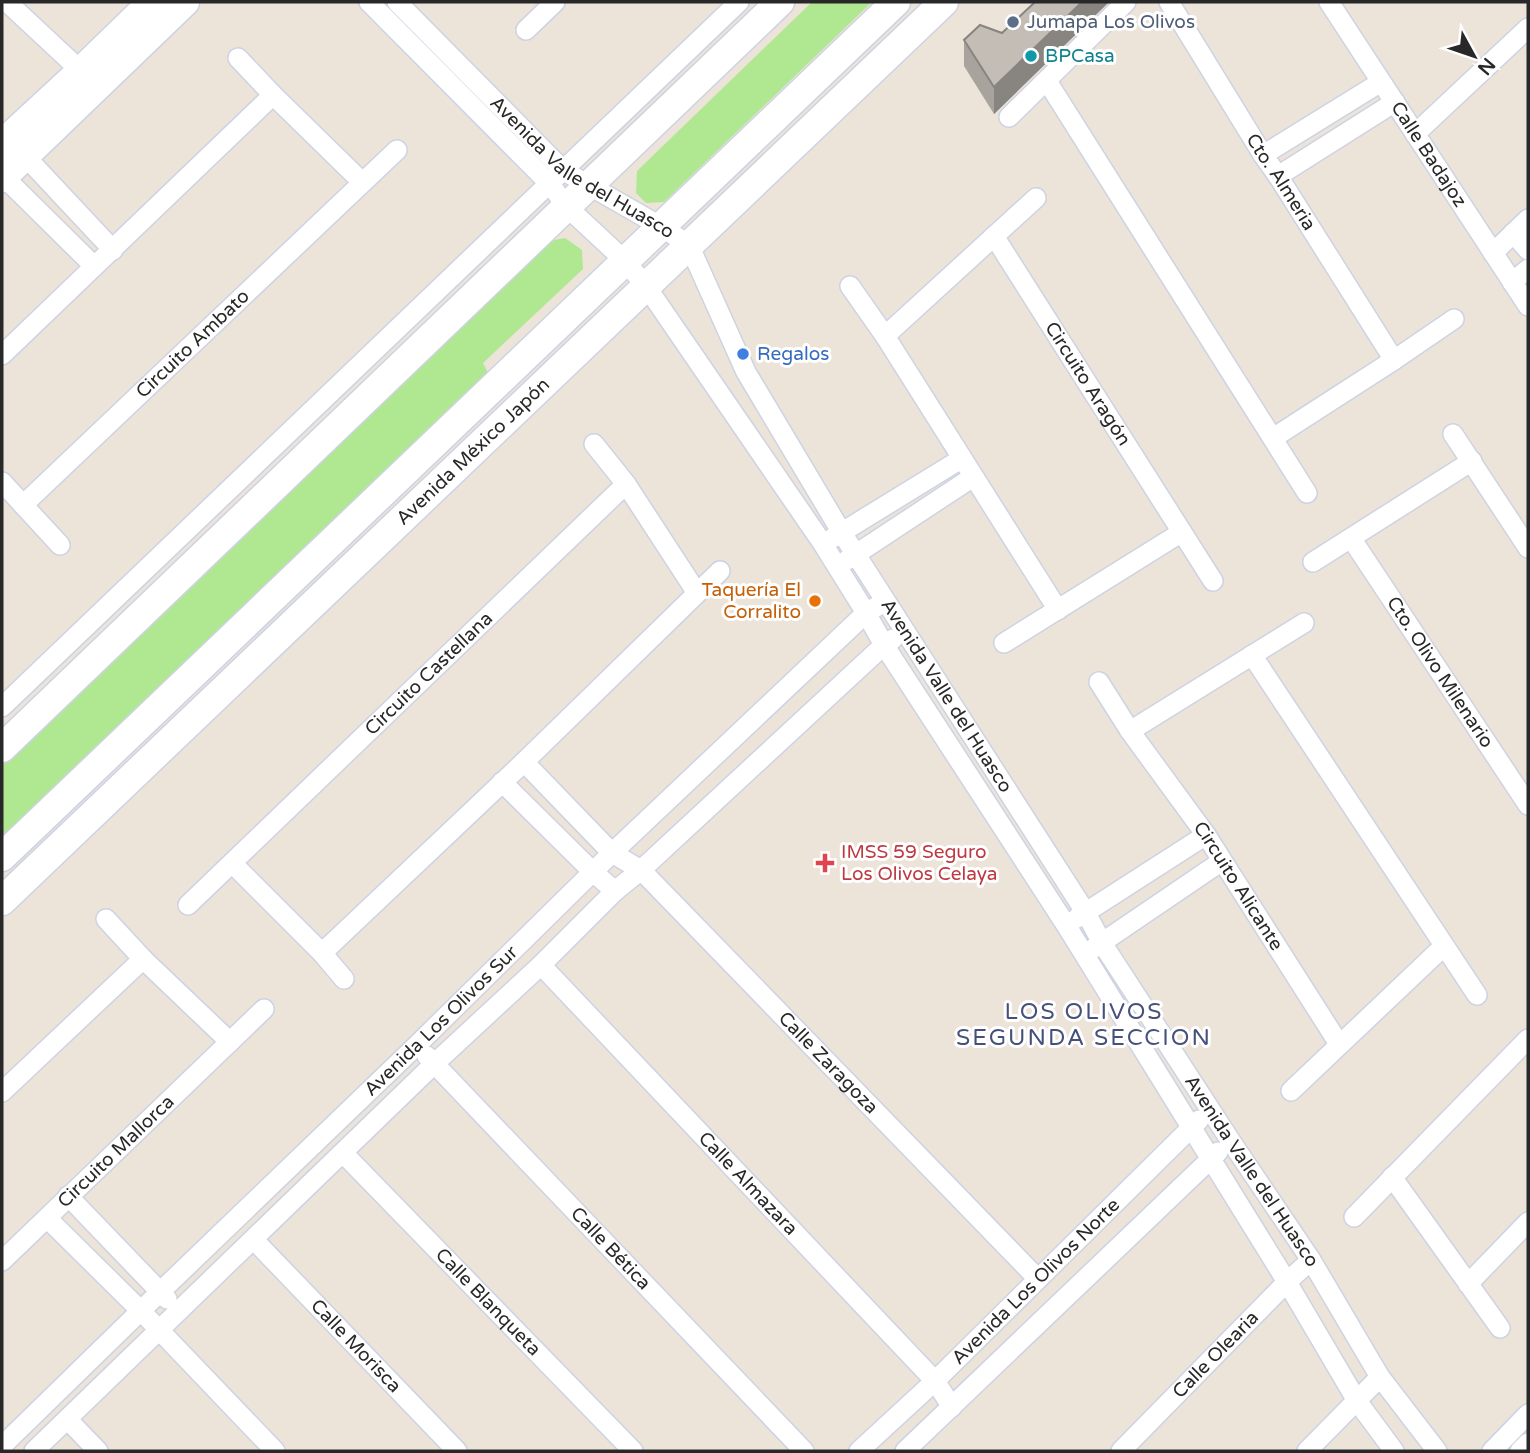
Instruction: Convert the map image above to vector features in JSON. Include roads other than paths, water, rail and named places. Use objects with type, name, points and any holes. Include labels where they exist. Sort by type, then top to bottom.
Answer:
[{"type":"street","points":[[6,2],[81,71]]},
{"type":"street","points":[[94,266],[3,177],[13,150],[81,71],[152,2]]},
{"type":"street","points":[[13,150],[185,2]]},
{"type":"street","name":"Avenida Valle del Huasco","points":[[369,2],[560,187]]},
{"type":"street","name":"Avenida Valle del Huasco","points":[[397,2],[646,286],[823,544],[884,645],[1066,925],[1287,1282],[1357,1401],[1394,1451]]},
{"type":"street","points":[[526,30],[555,2]]},
{"type":"street","points":[[2,748],[560,187],[739,2]]},
{"type":"street","points":[[2,707],[560,187],[588,185],[780,2]]},
{"type":"street","name":"Avenida México Japón","points":[[2,901],[944,2]]},
{"type":"street","points":[[1009,117],[1126,2]]},
{"type":"street","name":"Cto. Almeria","points":[[1169,2],[1394,360]]},
{"type":"street","points":[[894,3],[915,30]]},
{"type":"street","name":"Avenida México Japón","points":[[2,857],[894,3]]},
{"type":"street","name":"Calle Badajoz","points":[[1339,6],[1381,82],[1528,306]]},
{"type":"street","points":[[1415,134],[1528,28]]},
{"type":"street","points":[[238,58],[362,182]]},
{"type":"street","points":[[1047,81],[1307,493]]},
{"type":"street","points":[[1263,155],[1381,82]]},
{"type":"street","points":[[2,355],[274,95]]},
{"type":"street","points":[[1278,176],[1395,102]]},
{"type":"street","points":[[13,150],[113,250]]},
{"type":"street","name":"Circuito Ambato","points":[[23,505],[397,150]]},
{"type":"street","name":"Avenida Valle del Huasco","points":[[588,185],[689,245],[746,372],[842,533],[1086,913],[1102,943],[1311,1260],[1380,1377],[1437,1451]]},
{"type":"street","points":[[885,336],[1036,198]]},
{"type":"street","points":[[1493,253],[1528,219]]},
{"type":"street","points":[[1513,233],[1528,250]]},
{"type":"street","name":"Circuito Aragón","points":[[994,236],[1213,581]]},
{"type":"street","points":[[1512,282],[1528,269]]},
{"type":"street","points":[[850,286],[885,336],[1058,610]]},
{"type":"street","points":[[1272,438],[1454,319]]},
{"type":"street","points":[[1453,434],[1528,548]]},
{"type":"street","points":[[594,444],[626,484],[697,593]]},
{"type":"street","points":[[823,544],[961,458]]},
{"type":"street","points":[[1313,562],[1472,461]]},
{"type":"street","points":[[836,566],[973,477]]},
{"type":"street","points":[[2,482],[60,544]]},
{"type":"street","name":"Circuito Castellana","points":[[188,905],[626,484]]},
{"type":"street","points":[[1004,643],[1182,532]]},
{"type":"street","name":"Cto. Olivo Milenario","points":[[1351,538],[1528,805]]},
{"type":"street","points":[[322,953],[720,571]]},
{"type":"street","name":"Avenida Los Olivos Sur","points":[[2,1446],[612,853],[866,613],[885,601]]},
{"type":"street","points":[[1130,731],[1304,623]]},
{"type":"street","name":"Avenida Los Olivos Sur","points":[[34,1451],[615,891],[884,645],[905,631]]},
{"type":"street","points":[[1252,655],[1477,995]]},
{"type":"street","name":"Circuito Alicante","points":[[1099,682],[1130,731],[1206,835],[1339,1044]]},
{"type":"street","points":[[524,762],[612,853]]},
{"type":"street","points":[[502,782],[615,891]]},
{"type":"street","points":[[1066,925],[1206,835]]},
{"type":"street","name":"Calle Zaragoza","points":[[612,853],[641,870],[1038,1279]]},
{"type":"street","points":[[1084,955],[1222,861]]},
{"type":"street","points":[[232,863],[322,953],[344,979]]},
{"type":"street","points":[[106,919],[143,959],[230,1042]]},
{"type":"street","points":[[1292,1091],[1444,946]]},
{"type":"street","points":[[2,1092],[143,959]]},
{"type":"street","name":"Calle Almazara","points":[[541,965],[935,1381],[952,1407]]},
{"type":"street","name":"Circuito Mallorca","points":[[2,1261],[264,1009]]},
{"type":"street","points":[[1354,1217],[1528,1039]]},
{"type":"street","name":"Calle Bética","points":[[417,1045],[804,1451]]},
{"type":"street","name":"Avenida Los Olivos Norte","points":[[859,1451],[935,1381],[1210,1110]]},
{"type":"street","name":"Avenida Los Olivos Norte","points":[[905,1451],[1230,1140]]},
{"type":"street","name":"Calle Blanqueta","points":[[343,1153],[633,1451]]},
{"type":"street","points":[[1392,1177],[1500,1328]]},
{"type":"street","points":[[68,1196],[178,1311]]},
{"type":"street","points":[[47,1217],[275,1451]]},
{"type":"street","points":[[1468,1284],[1528,1222]]},
{"type":"street","name":"Calle Morisca","points":[[254,1240],[457,1451]]},
{"type":"street","name":"Calle Olearia","points":[[1121,1451],[1311,1260]]},
{"type":"street","points":[[1307,1451],[1380,1377]]},
{"type":"street","points":[[1492,1451],[1528,1414]]},
{"type":"street","points":[[68,1420],[98,1451]]},
{"type":"street","points":[[1520,1451],[1528,1443]]},
{"type":"place","name":"Jumapa Los Olivos","points":[[1013,22]]},
{"type":"place","name":"BPCasa","points":[[1031,56]]},
{"type":"place","name":"Regalos","points":[[743,354]]},
{"type":"place","name":"Taquería El Corralito","points":[[815,601]]},
{"type":"place","name":"IMSS 59 Seguro Los Olivos Celaya","points":[[825,863]]},
{"type":"district","name":"LOS OLIVOS SEGUNDA SECCION","points":[[1084,1025]]}]
